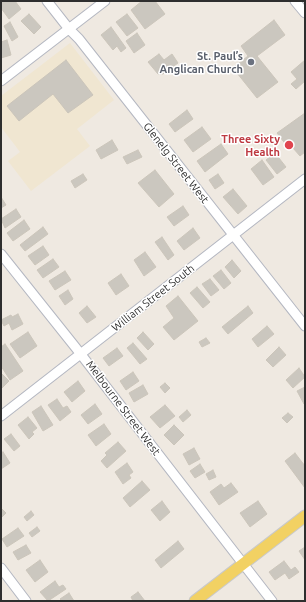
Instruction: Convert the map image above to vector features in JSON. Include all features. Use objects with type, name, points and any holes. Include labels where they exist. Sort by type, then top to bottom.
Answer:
[{"type":"main road","points":[[195,601],[305,516]]},
{"type":"street","name":"Glenelg Street West","points":[[47,1],[69,29],[79,39],[305,326]]},
{"type":"street","points":[[1,81],[105,1]]},
{"type":"street","points":[[295,1],[305,13]]},
{"type":"street","name":"William Street South","points":[[1,416],[82,355],[305,179]]},
{"type":"street","name":"Melbourne Street West","points":[[1,254],[82,355],[242,565],[272,601]]},
{"type":"street","points":[[1,568],[26,601]]},
{"type":"shaded area","points":[[70,43],[114,100],[77,129],[90,146],[31,191],[8,161],[20,152],[1,127],[1,96]]},
{"type":"building","points":[[1,1],[15,1],[21,9],[9,19],[1,8]]},
{"type":"building","points":[[142,1],[155,1],[165,14],[145,29],[131,10]]},
{"type":"building","points":[[29,14],[41,27],[34,34],[21,21]]},
{"type":"building","points":[[127,14],[138,28],[127,36],[116,22]]},
{"type":"building","name":"St. Paul’s Anglican Church","points":[[274,20],[285,35],[257,56],[278,82],[257,98],[233,68],[248,56],[241,46]]},
{"type":"building","points":[[10,22],[18,37],[12,41],[4,26]]},
{"type":"building","points":[[111,27],[126,48],[121,52],[117,46],[113,50],[101,35]]},
{"type":"building","points":[[137,33],[145,45],[134,53],[126,41]]},
{"type":"building","points":[[7,40],[11,55],[1,58],[1,42]]},
{"type":"building","points":[[159,54],[164,60],[172,54],[178,63],[163,74],[158,74],[148,62]]},
{"type":"building","points":[[66,60],[93,95],[68,113],[53,94],[19,121],[7,106]]},
{"type":"building","points":[[305,60],[305,81],[296,89],[291,84],[297,79],[291,72]]},
{"type":"building","points":[[187,110],[193,119],[175,132],[169,124]]},
{"type":"building","points":[[305,113],[305,152],[300,156],[293,148],[290,150],[277,133]]},
{"type":"building","points":[[202,127],[211,139],[193,152],[184,140]]},
{"type":"building","points":[[112,140],[118,150],[101,159],[96,150]]},
{"type":"building","points":[[221,144],[228,154],[205,172],[197,161]]},
{"type":"building","points":[[138,150],[142,157],[127,164],[123,157]]},
{"type":"building","points":[[275,153],[286,167],[277,174],[266,160]]},
{"type":"building","points":[[262,160],[274,177],[263,185],[251,169]]},
{"type":"building","points":[[155,170],[174,194],[159,207],[138,183]]},
{"type":"building","points":[[83,174],[87,180],[75,188],[71,181]]},
{"type":"building","points":[[218,174],[224,183],[215,189],[209,180]]},
{"type":"building","points":[[233,189],[247,206],[238,214],[223,197]]},
{"type":"building","points":[[1,197],[6,205],[1,208]]},
{"type":"building","points":[[183,206],[189,215],[174,226],[167,217]]},
{"type":"building","points":[[16,209],[21,217],[5,228],[1,219]]},
{"type":"building","points":[[24,220],[30,229],[13,241],[7,233]]},
{"type":"building","points":[[43,227],[48,234],[25,251],[20,245]]},
{"type":"building","points":[[193,228],[200,238],[184,250],[177,241]]},
{"type":"building","points":[[162,237],[174,255],[168,260],[155,242]]},
{"type":"building","points":[[43,246],[49,255],[35,265],[28,256]]},
{"type":"building","points":[[145,252],[156,267],[144,276],[134,260]]},
{"type":"building","points":[[53,259],[59,267],[43,278],[37,270]]},
{"type":"building","points":[[232,260],[241,271],[234,278],[225,267]]},
{"type":"building","points":[[221,270],[231,283],[224,289],[213,276]]},
{"type":"building","points":[[65,271],[71,280],[55,290],[49,281]]},
{"type":"building","points":[[121,274],[129,286],[116,295],[108,283]]},
{"type":"building","points":[[210,279],[219,290],[211,296],[202,284]]},
{"type":"building","points":[[197,287],[210,302],[203,308],[190,293]]},
{"type":"building","points":[[68,290],[73,299],[65,305],[59,296]]},
{"type":"building","points":[[178,296],[198,321],[174,340],[163,327],[174,318],[166,306]]},
{"type":"building","points":[[87,306],[96,317],[87,323],[79,313]]},
{"type":"building","points":[[248,306],[253,313],[228,334],[222,327]]},
{"type":"building","points":[[18,314],[23,324],[12,330],[9,323],[4,326],[1,320],[11,315],[12,317]]},
{"type":"building","points":[[267,326],[274,334],[258,347],[252,339]]},
{"type":"building","points":[[28,332],[37,346],[20,358],[10,344]]},
{"type":"building","points":[[143,332],[154,344],[148,350],[137,338]]},
{"type":"building","points":[[206,338],[210,343],[202,347],[199,342]]},
{"type":"building","points":[[133,343],[147,359],[140,364],[127,348]]},
{"type":"building","points":[[5,344],[23,371],[10,380],[1,366],[1,347]]},
{"type":"building","points":[[279,347],[286,355],[273,367],[266,360]]},
{"type":"building","points":[[117,348],[123,356],[109,366],[103,358]]},
{"type":"building","points":[[299,368],[305,377],[293,388],[286,380]]},
{"type":"building","points":[[133,372],[139,381],[126,390],[120,381]]},
{"type":"building","points":[[1,373],[9,381],[1,389]]},
{"type":"building","points":[[78,381],[85,391],[72,402],[64,392]]},
{"type":"building","points":[[165,383],[170,388],[165,393],[160,387]]},
{"type":"building","points":[[143,385],[148,394],[134,402],[129,393]]},
{"type":"building","points":[[305,387],[305,403],[304,404],[297,391]]},
{"type":"building","points":[[57,399],[63,408],[67,406],[71,412],[60,421],[48,405]]},
{"type":"building","points":[[95,404],[102,414],[88,424],[81,415]]},
{"type":"building","points":[[165,405],[175,416],[160,428],[150,417]]},
{"type":"building","points":[[41,406],[53,425],[43,431],[32,412]]},
{"type":"building","points":[[187,410],[191,415],[183,422],[179,417]]},
{"type":"building","points":[[288,413],[293,417],[287,423],[282,418]]},
{"type":"building","points":[[28,417],[37,428],[32,432],[34,434],[29,439],[18,425]]},
{"type":"building","points":[[104,424],[111,434],[96,446],[88,435]]},
{"type":"building","points":[[174,425],[184,435],[174,445],[164,435]]},
{"type":"building","points":[[11,434],[20,446],[14,451],[4,439]]},
{"type":"building","points":[[118,442],[126,451],[107,468],[101,461],[107,455],[105,453]]},
{"type":"building","points":[[194,448],[200,459],[189,465],[183,454]]},
{"type":"building","points":[[3,452],[10,463],[1,469],[1,453]]},
{"type":"building","points":[[295,453],[305,466],[305,488],[285,461]]},
{"type":"building","points":[[127,463],[133,472],[129,475],[131,478],[123,484],[115,472]]},
{"type":"building","points":[[200,464],[205,472],[195,478],[190,471]]},
{"type":"building","points":[[213,470],[216,477],[209,480],[206,474]]},
{"type":"building","points":[[142,481],[150,490],[130,507],[123,498]]},
{"type":"building","points":[[231,483],[238,492],[219,505],[210,492],[221,484],[224,488]]},
{"type":"building","points":[[162,501],[170,512],[160,521],[151,510]]},
{"type":"building","points":[[258,501],[267,514],[250,527],[240,513]]},
{"type":"building","points":[[1,508],[6,513],[1,518]]},
{"type":"building","points":[[31,511],[34,515],[27,521],[24,517]]},
{"type":"building","points":[[37,527],[40,531],[32,537],[29,533]]},
{"type":"building","points":[[18,528],[24,536],[7,547],[2,539]]},
{"type":"building","points":[[178,541],[184,549],[161,568],[155,560]]},
{"type":"building","points":[[26,545],[31,553],[18,560],[13,552]]},
{"type":"building","points":[[305,547],[305,560],[299,551]]},
{"type":"building","points":[[40,560],[48,572],[35,582],[26,570]]},
{"type":"building","points":[[284,561],[291,570],[295,567],[299,572],[289,579],[285,573],[275,580],[269,572]]},
{"type":"building","points":[[55,581],[59,587],[63,585],[66,589],[48,601],[40,592]]},
{"type":"building","points":[[138,592],[145,601],[133,601],[131,597]]},
{"type":"building","points":[[69,593],[74,601],[62,601],[60,599]]},
{"type":"place","name":"St. Paul’s Anglican Church","points":[[251,62]]},
{"type":"place","name":"Three Sixty Health","points":[[289,145]]}]
